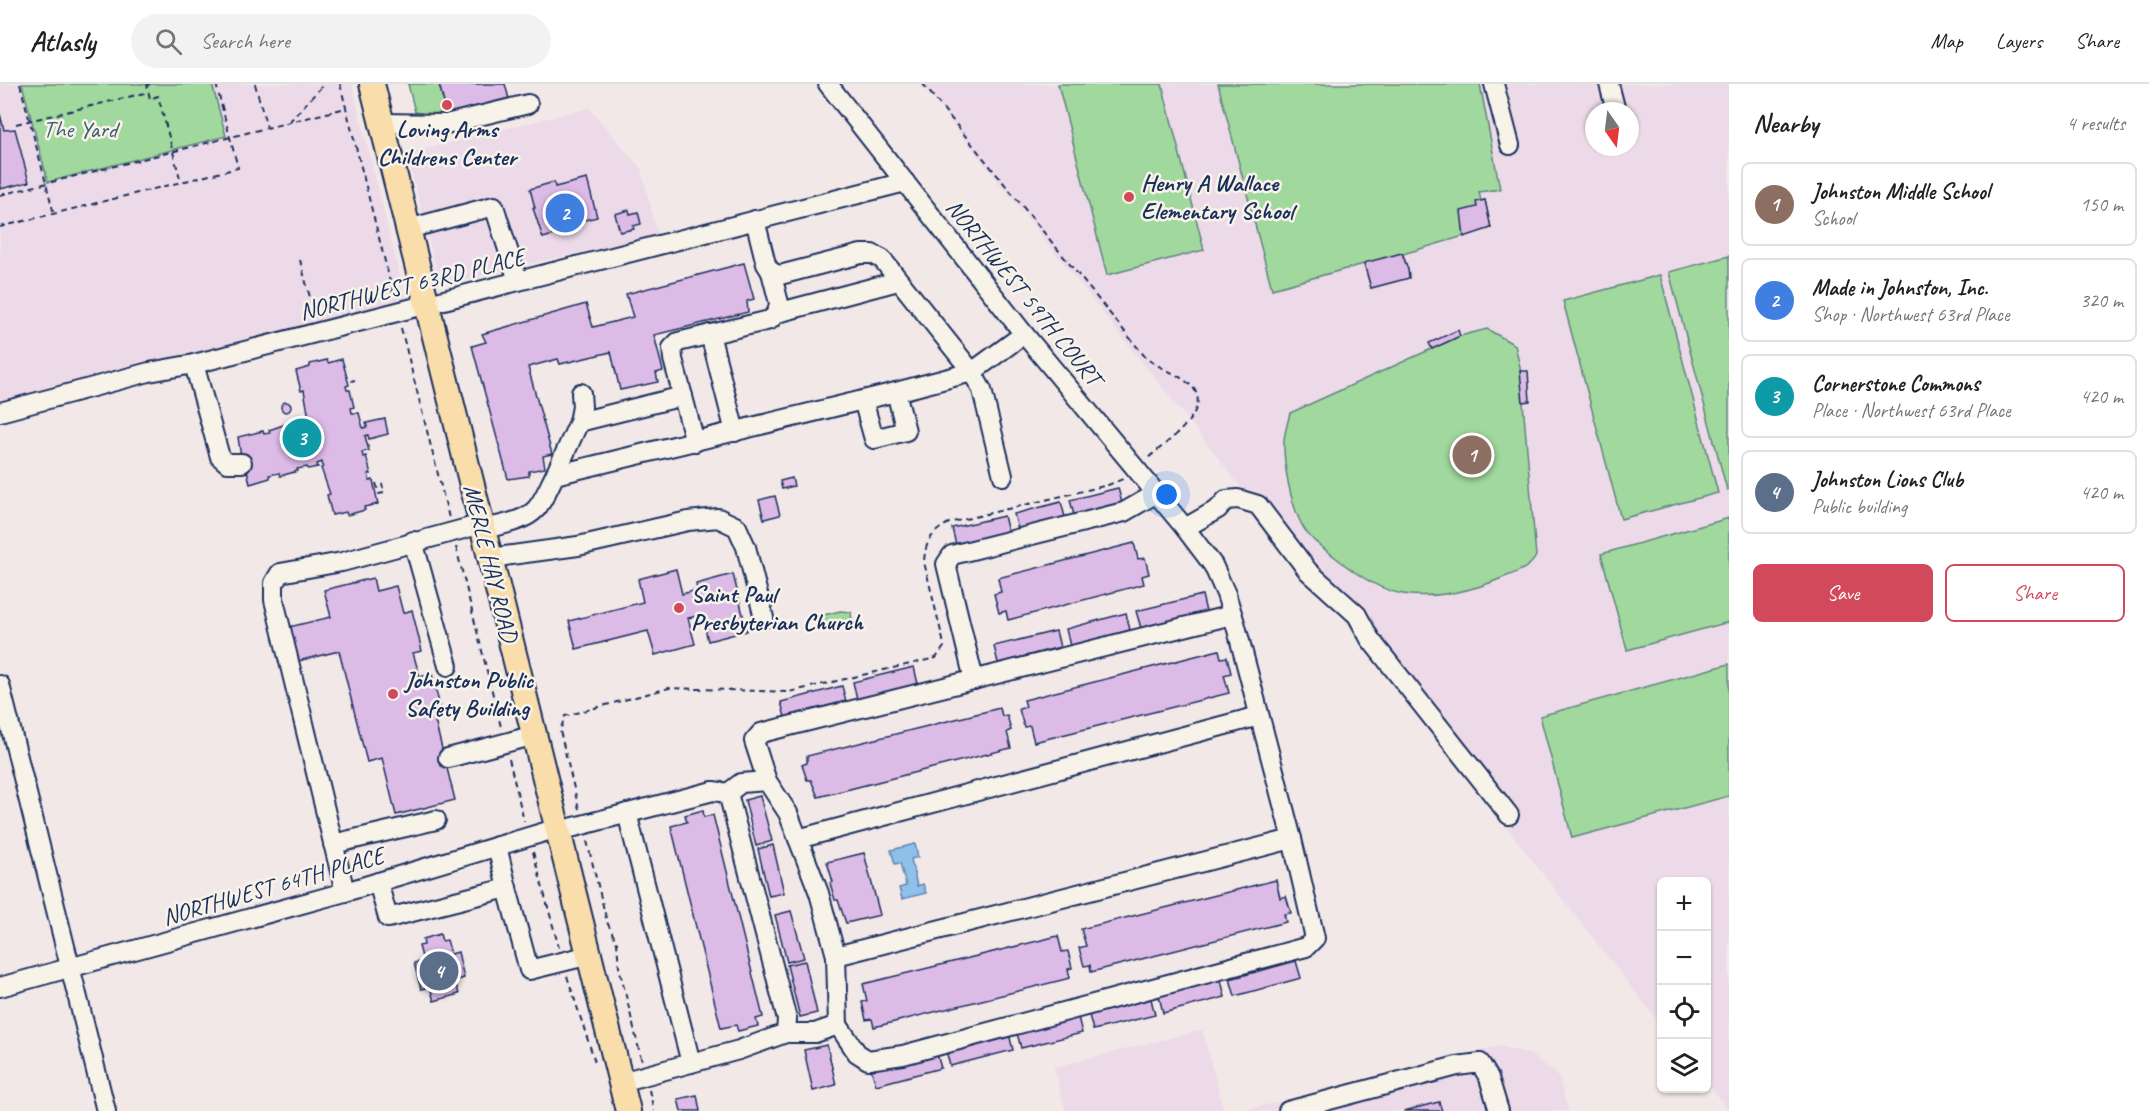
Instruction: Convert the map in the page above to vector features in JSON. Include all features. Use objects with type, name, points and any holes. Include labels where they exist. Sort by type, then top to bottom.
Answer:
[{"type":"main road","name":"MERLE HAY ROAD","points":[[372,84],[628,1111]]},
{"type":"street","name":"NORTHWEST 59TH COURT","points":[[828,84],[1024,334],[1157,493],[1213,565],[1226,594],[1232,615],[1292,839],[1315,938],[1306,947],[903,1055],[868,1060],[857,1053],[838,1026]]},
{"type":"street","points":[[1494,84],[1510,145]]},
{"type":"street","points":[[1609,84],[1614,102]]},
{"type":"street","points":[[382,123],[446,124],[528,104]]},
{"type":"street","name":"NORTHWEST 63RD PLACE","points":[[0,412],[149,372],[194,364],[905,182]]},
{"type":"street","points":[[408,230],[494,206],[518,281]]},
{"type":"street","points":[[755,220],[766,264],[771,272],[778,303],[777,313]]},
{"type":"street","points":[[771,272],[780,275],[861,254],[872,254],[882,259],[972,372],[982,390],[1003,476]]},
{"type":"street","points":[[695,442],[673,359],[672,348],[678,342],[770,320],[777,313],[898,281]]},
{"type":"street","points":[[710,334],[735,432]]},
{"type":"street","points":[[555,476],[896,393],[972,372],[1024,334]]},
{"type":"street","points":[[194,364],[220,457],[227,463],[242,463]]},
{"type":"street","points":[[345,892],[273,600],[274,584],[280,573],[342,562],[452,531],[518,520],[530,514],[555,476],[579,422],[582,407],[581,393]]},
{"type":"street","points":[[863,400],[874,439],[906,431],[896,393]]},
{"type":"street","points":[[579,422],[683,396]]},
{"type":"street","points":[[974,680],[946,564],[952,555],[1124,512],[1157,493]]},
{"type":"street","points":[[1185,528],[1218,508],[1226,498],[1258,505],[1308,571],[1357,615],[1370,639],[1509,815]]},
{"type":"street","points":[[490,558],[578,546],[688,521],[718,518],[737,527],[746,547],[764,618]]},
{"type":"street","points":[[413,541],[448,666]]},
{"type":"street","points":[[621,1082],[739,1050],[786,1033],[815,1033],[838,1026],[836,956],[819,893],[788,813],[767,782],[754,741],[761,733],[1232,615]]},
{"type":"street","points":[[0,685],[106,1111]]},
{"type":"street","points":[[798,839],[1259,716]]},
{"type":"street","points":[[448,758],[535,735]]},
{"type":"street","name":"NORTHWEST 64TH PLACE","points":[[0,987],[345,892],[529,837],[714,791],[728,793],[741,783],[767,782]]},
{"type":"street","points":[[728,793],[787,1019],[786,1033]]},
{"type":"street","points":[[627,813],[690,1063]]},
{"type":"street","points":[[333,844],[436,820]]},
{"type":"street","points":[[836,956],[1292,839]]},
{"type":"street","points":[[497,846],[529,970],[590,955]]},
{"type":"street","points":[[378,882],[388,918],[507,888]]},
{"type":"street","points":[[1288,1111],[1457,1066],[1480,1063],[1489,1078],[1499,1111]]},
{"type":"path","points":[[20,84],[54,214]]},
{"type":"path","points":[[150,84],[147,85],[150,99],[158,96],[181,182]]},
{"type":"path","points":[[0,227],[238,168],[216,84]]},
{"type":"path","points":[[255,84],[267,128]]},
{"type":"path","points":[[288,123],[324,84]]},
{"type":"path","points":[[340,84],[395,299]]},
{"type":"path","points":[[922,84],[1148,358],[1189,383],[1195,390],[1196,411],[1191,421],[1154,453]]},
{"type":"path","points":[[16,124],[148,92]]},
{"type":"path","points":[[0,195],[346,108]]},
{"type":"path","points":[[300,260],[315,316]]},
{"type":"path","points":[[400,322],[529,837],[563,962],[595,1062]]},
{"type":"path","points":[[654,1111],[619,967],[617,943],[607,922],[560,731],[566,716],[669,688],[789,692],[936,657],[944,647],[944,640],[924,562],[924,551],[932,534],[948,524],[1115,483],[1136,469]]},
{"type":"shaded area","points":[[0,84],[352,84],[408,309],[0,412]]},
{"type":"shaded area","points":[[921,84],[1729,84],[1729,1111],[1711,1087],[1711,877],[1657,877],[1657,1020],[1197,431]]},
{"type":"shaded area","points":[[589,108],[641,169],[658,236],[532,263],[454,283],[446,282],[440,277],[436,270],[407,153]]},
{"type":"shaded area","points":[[1202,1030],[1224,1111],[1065,1111],[1054,1067]]},
{"type":"shaded area","points":[[1499,1046],[1528,1053],[1552,1070],[1559,1078],[1568,1111],[1243,1111]]},
{"type":"green space","name":"The Yard","points":[[22,84],[212,84],[226,136],[48,182]]},
{"type":"green space","points":[[408,84],[439,84],[447,114],[434,116],[415,112]]},
{"type":"green space","points":[[1058,84],[1162,84],[1204,250],[1107,275]]},
{"type":"green space","points":[[1218,84],[1480,84],[1500,189],[1479,192],[1481,201],[1485,200],[1491,228],[1403,254],[1409,278],[1371,288],[1364,264],[1272,289]]},
{"type":"green space","points":[[1729,256],[1729,489],[1727,490],[1669,272]]},
{"type":"green space","points":[[1660,275],[1718,493],[1621,519],[1563,301]]},
{"type":"green space","points":[[1487,329],[1515,345],[1520,367],[1536,556],[1521,570],[1466,590],[1441,595],[1415,595],[1385,589],[1358,574],[1321,547],[1308,535],[1302,525],[1291,496],[1285,461],[1284,440],[1290,413],[1460,336]]},
{"type":"green space","points":[[1729,518],[1729,622],[1627,650],[1601,554]]},
{"type":"green space","points":[[840,611],[851,612],[852,622],[838,628],[824,625],[824,615]]},
{"type":"green space","points":[[1729,664],[1729,796],[1572,838],[1540,716]]},
{"type":"water","points":[[915,844],[918,857],[911,859],[917,886],[923,884],[926,893],[902,899],[899,888],[906,886],[900,863],[895,864],[891,850]]},
{"type":"building","name":"Loving Arms Childrens Center","points":[[439,84],[505,84],[509,99],[447,114]]},
{"type":"building","points":[[0,114],[4,130],[15,129],[29,182],[0,189]]},
{"type":"building","points":[[587,179],[597,217],[565,225],[567,231],[543,238],[533,208],[535,208],[530,189],[554,182],[555,187]]},
{"type":"building","points":[[1485,200],[1491,228],[1464,237],[1461,211],[1477,207],[1476,202]]},
{"type":"building","points":[[629,210],[630,214],[638,212],[641,224],[633,226],[634,229],[620,232],[615,214]]},
{"type":"building","points":[[1402,253],[1409,278],[1371,288],[1364,263]]},
{"type":"building","points":[[744,263],[754,299],[747,301],[748,312],[654,335],[663,371],[656,373],[658,382],[620,390],[611,352],[560,364],[558,359],[528,367],[552,454],[543,456],[545,468],[529,471],[529,476],[508,479],[472,346],[486,342],[482,334],[586,304],[593,327],[633,317],[626,294]]},
{"type":"building","points":[[1458,330],[1460,336],[1432,349],[1429,343]]},
{"type":"building","points":[[342,359],[349,385],[346,386],[347,390],[350,390],[354,407],[351,408],[352,413],[359,413],[363,428],[367,427],[366,423],[385,419],[388,434],[369,439],[368,435],[365,436],[369,451],[362,452],[363,457],[366,456],[371,474],[368,474],[370,481],[373,480],[378,504],[364,507],[365,510],[347,515],[346,512],[332,515],[327,495],[330,494],[321,468],[323,467],[322,462],[317,464],[318,467],[297,469],[298,471],[280,476],[279,473],[269,475],[270,478],[250,484],[247,470],[242,463],[238,437],[263,431],[264,434],[270,433],[269,430],[286,424],[287,429],[297,426],[296,423],[306,421],[307,424],[312,423],[304,390],[301,391],[296,371],[310,367],[310,364]]},
{"type":"building","points":[[1520,371],[1528,371],[1530,401],[1523,402]]},
{"type":"building","points":[[286,402],[290,403],[290,411],[286,412],[282,411],[281,407],[282,403]]},
{"type":"building","points":[[792,478],[794,486],[782,489],[780,481]]},
{"type":"building","points":[[1118,488],[1122,503],[1074,515],[1070,500]]},
{"type":"building","points":[[775,496],[780,515],[764,519],[759,500]]},
{"type":"building","points":[[1061,502],[1065,517],[1018,529],[1014,514]]},
{"type":"building","points":[[1004,516],[1008,532],[956,545],[952,528]]},
{"type":"building","points":[[1134,543],[1138,559],[1145,558],[1149,574],[1142,576],[1144,584],[1008,620],[1006,611],[999,613],[994,594],[1001,592],[998,578]]},
{"type":"building","name":"Saint Paul Presbyterian Church","points":[[676,569],[682,594],[697,590],[696,584],[733,574],[747,631],[708,641],[702,615],[688,618],[695,644],[655,655],[648,631],[576,649],[569,621],[643,602],[638,579]]},
{"type":"building","name":"Johnston Public Safety Building","points":[[373,578],[376,591],[396,586],[403,613],[412,610],[422,651],[413,653],[420,677],[432,674],[441,711],[433,713],[455,800],[396,815],[382,758],[367,762],[339,651],[298,661],[289,627],[331,617],[324,590]]},
{"type":"building","points":[[1202,595],[1206,612],[1141,628],[1136,611]]},
{"type":"building","points":[[1126,613],[1130,630],[1070,646],[1066,629]]},
{"type":"building","points":[[1056,631],[1060,647],[998,663],[994,646]]},
{"type":"building","points":[[1219,650],[1221,658],[1227,657],[1231,673],[1224,675],[1229,693],[1034,742],[1030,726],[1024,727],[1019,709],[1026,707],[1024,700]]},
{"type":"building","points":[[914,667],[918,684],[857,699],[853,682]]},
{"type":"building","points":[[842,686],[846,701],[785,717],[781,702]]},
{"type":"building","points":[[1000,708],[1002,716],[1007,715],[1011,730],[1007,732],[1011,748],[818,797],[811,780],[807,780],[802,765],[807,763],[807,756]]},
{"type":"building","points":[[760,796],[772,841],[756,846],[745,800]]},
{"type":"building","points":[[703,810],[704,817],[713,815],[763,1017],[756,1019],[758,1026],[738,1031],[736,1025],[721,1028],[671,826],[687,822],[685,815]]},
{"type":"building","points":[[773,845],[784,893],[769,896],[758,849]]},
{"type":"building","points":[[864,853],[880,915],[846,923],[838,900],[835,900],[827,862]]},
{"type":"building","points":[[1276,880],[1280,898],[1286,896],[1291,913],[1284,914],[1286,922],[1091,972],[1090,965],[1084,966],[1079,948],[1086,946],[1081,929]]},
{"type":"building","points":[[791,911],[804,958],[787,962],[775,915]]},
{"type":"building","points":[[440,934],[442,941],[447,940],[451,954],[458,952],[464,978],[455,981],[459,994],[434,1001],[430,987],[421,989],[414,963],[423,961],[419,946],[424,945],[423,939]]},
{"type":"building","points":[[1058,936],[1062,952],[1068,951],[1072,968],[1068,969],[1070,978],[874,1027],[872,1019],[866,1020],[862,1002],[867,1001],[863,984]]},
{"type":"building","points":[[805,961],[817,1013],[800,1017],[787,965]]},
{"type":"building","points":[[1296,961],[1301,978],[1235,996],[1230,979]]},
{"type":"building","points":[[1221,980],[1225,997],[1163,1013],[1159,996]]},
{"type":"building","points":[[1151,999],[1155,1015],[1093,1030],[1089,1015]]},
{"type":"building","points":[[1078,1017],[1082,1033],[1021,1048],[1017,1033]]},
{"type":"building","points":[[1009,1034],[1013,1050],[950,1066],[946,1050]]},
{"type":"building","points":[[827,1045],[836,1085],[813,1091],[804,1050]]},
{"type":"building","points":[[936,1051],[941,1068],[876,1085],[871,1069]]},
{"type":"building","points":[[697,1095],[700,1111],[681,1111],[678,1099]]},
{"type":"building","points":[[1439,1102],[1442,1111],[1404,1111]]},
{"type":"place","name":"Loving Arms Childrens Center","points":[[447,105]]},
{"type":"place","name":"Henry A Wallace Elementary School","points":[[1129,197]]},
{"type":"place","name":"Made in Johnston, Inc.","points":[[565,213]]},
{"type":"place","name":"Cornerstone Commons","points":[[302,438]]},
{"type":"place","name":"Johnston Middle School","points":[[1472,455]]},
{"type":"place","name":"Saint Paul Presbyterian Church","points":[[679,608]]},
{"type":"place","name":"Johnston Public Safety Building","points":[[393,694]]},
{"type":"place","name":"Johnston Lions Club","points":[[439,971]]}]
